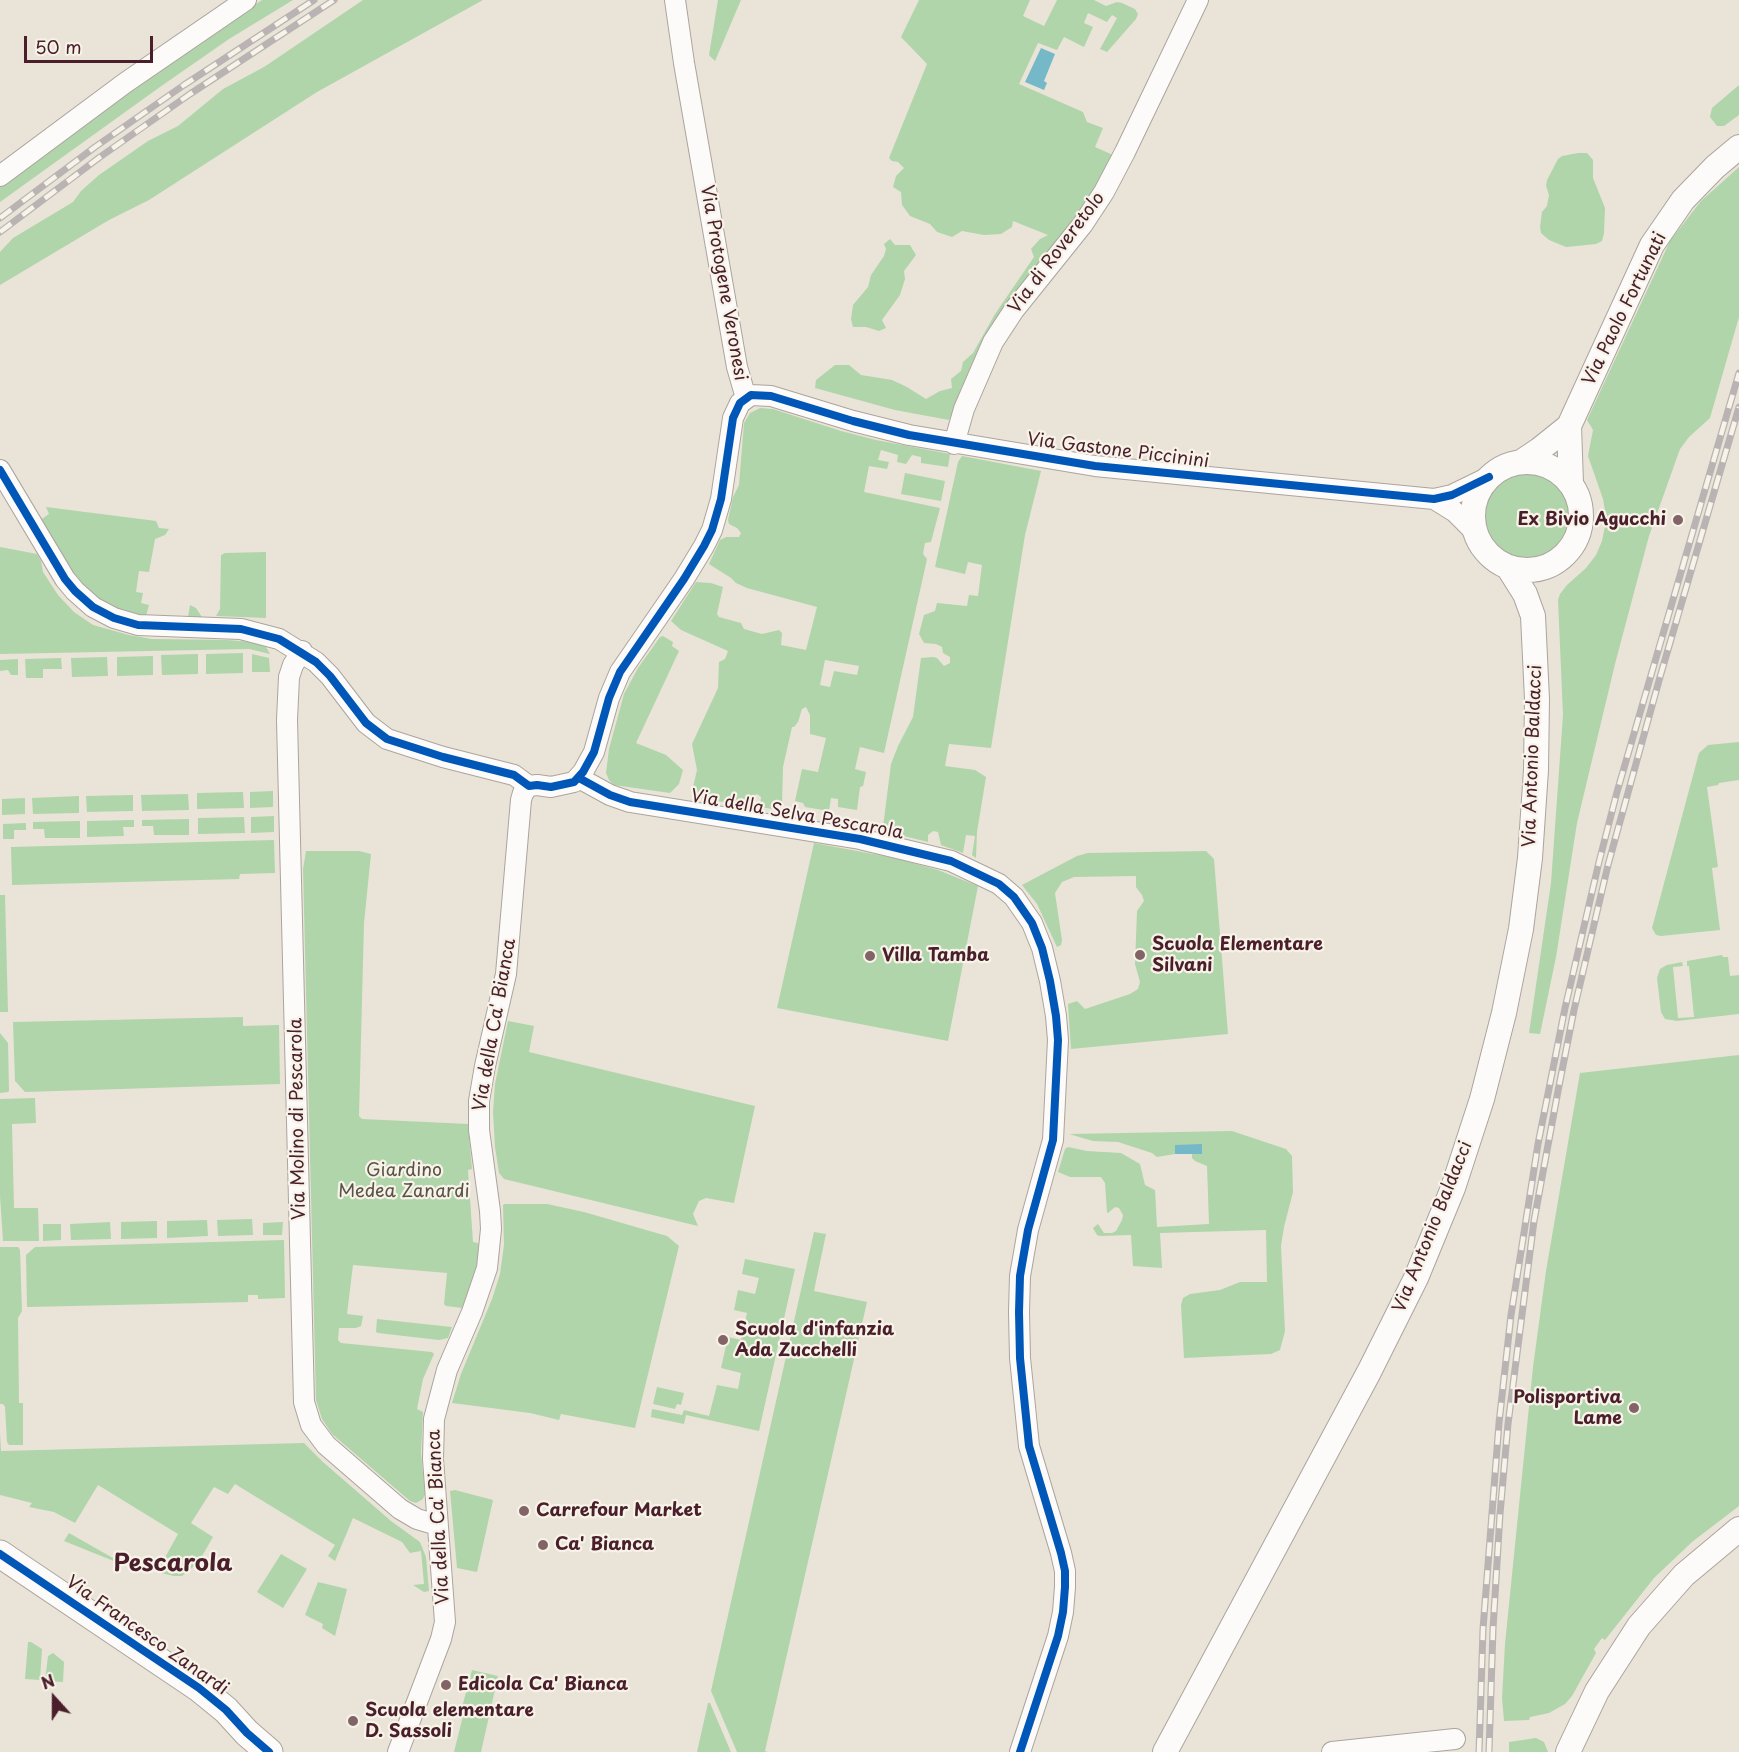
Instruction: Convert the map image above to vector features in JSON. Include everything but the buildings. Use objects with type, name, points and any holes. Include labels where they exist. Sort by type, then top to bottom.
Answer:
[{"type":"main road","name":"Via Francesco Zanardi","points":[[0,1554],[199,1688],[226,1710],[269,1752]]},
{"type":"street","points":[[0,176],[125,83],[246,0]]},
{"type":"street","name":"Via Protogene Veronesi","points":[[579,778],[594,752],[609,698],[620,672],[690,570],[712,530],[726,476],[733,418],[737,406],[746,398],[735,355],[675,0]]},
{"type":"street","name":"Via di Roveretolo","points":[[954,444],[964,409],[993,342],[1014,310],[1083,224],[1104,192],[1198,0]]},
{"type":"street","name":"Via Paolo Fortunati","points":[[1571,483],[1569,426],[1652,245],[1675,210],[1715,167],[1739,147]]},
{"type":"street","name":"Via Gastone Piccinini","points":[[746,398],[755,394],[765,395],[880,428],[954,444],[1095,466],[1434,500],[1452,495],[1489,477]]},
{"type":"street","name":"Via Paolo Fortunati","points":[[1521,462],[1569,426]]},
{"type":"street","points":[[1521,462],[1550,466],[1571,483],[1580,499],[1582,523],[1570,550],[1553,563],[1526,570],[1508,567],[1487,552],[1476,533],[1474,508],[1478,491],[1489,477],[1503,467],[1521,462]]},
{"type":"street","points":[[0,470],[65,579],[82,599],[93,607],[114,618],[138,625],[228,628],[256,631],[279,639],[302,651],[323,669],[366,723],[381,735],[412,748],[514,775],[529,786],[537,784],[556,787],[567,785],[579,778]]},
{"type":"street","name":"Via Gastone Piccinini","points":[[1434,500],[1455,512],[1476,533]]},
{"type":"street","name":"Via Antonio Baldacci","points":[[1533,616],[1544,581],[1553,563]]},
{"type":"street","name":"Via Antonio Baldacci","points":[[1165,1752],[1370,1372],[1416,1278],[1453,1188],[1482,1099],[1515,964],[1530,858],[1537,735],[1537,676],[1533,616],[1525,594],[1508,567]]},
{"type":"street","name":"Via Molino di Pescarola","points":[[302,651],[289,677],[287,720],[304,1402],[311,1425],[326,1445],[400,1509],[417,1519],[437,1525]]},
{"type":"street","name":"Via della Selva Pescarola","points":[[579,778],[610,795],[630,802],[860,839],[951,861],[999,884],[1014,897],[1032,923],[1042,948],[1050,981],[1058,1040],[1053,1140],[1028,1230],[1020,1276],[1020,1358],[1029,1446],[1061,1553],[1065,1587],[1061,1623],[1020,1752]]},
{"type":"street","name":"Via della Ca' Bianca","points":[[398,1752],[444,1628],[432,1446],[435,1411],[444,1377],[480,1293],[488,1261],[490,1211],[479,1130],[479,1101],[506,974],[521,800],[529,786]]},
{"type":"street","points":[[1568,1752],[1597,1691],[1639,1626],[1684,1575],[1739,1529]]},
{"type":"street","points":[[1332,1752],[1455,1739]]},
{"type":"green space","points":[[262,0],[293,0],[229,39],[0,202],[0,187],[162,68]]},
{"type":"green space","points":[[363,0],[483,0],[317,92],[149,200],[109,220],[0,285],[0,252],[13,238],[73,202],[81,191],[99,175],[148,141],[178,126],[223,89],[264,67]]},
{"type":"green space","points":[[718,0],[741,0],[715,61],[709,55]]},
{"type":"green space","points":[[919,0],[1030,0],[1023,16],[1044,26],[1057,0],[1094,0],[1106,6],[1117,2],[1135,9],[1138,14],[1107,52],[1100,49],[1117,18],[1112,15],[1107,22],[1088,13],[1084,23],[1093,27],[1084,47],[1064,37],[1057,50],[1038,43],[1019,84],[1083,112],[1087,122],[1103,128],[1095,147],[1113,155],[1094,190],[976,362],[949,420],[895,410],[815,388],[816,380],[835,365],[849,365],[861,375],[892,380],[926,399],[940,391],[952,388],[951,379],[961,371],[963,362],[973,353],[995,314],[1034,257],[1031,249],[1040,239],[1048,235],[1013,221],[1012,227],[1001,234],[984,235],[962,231],[952,237],[937,232],[930,224],[910,216],[902,205],[901,192],[893,187],[896,176],[904,168],[889,158],[927,64],[901,37]]},
{"type":"green space","points":[[1739,85],[1739,115],[1724,126],[1717,126],[1710,117],[1712,108]]},
{"type":"green space","points":[[1578,153],[1587,153],[1593,160],[1593,178],[1605,208],[1604,233],[1602,241],[1596,244],[1566,247],[1549,240],[1541,233],[1540,227],[1542,212],[1547,206],[1549,195],[1547,180],[1558,159]]},
{"type":"green space","points":[[1739,167],[1739,317],[1710,418],[1689,437],[1680,449],[1649,536],[1615,664],[1577,823],[1556,957],[1540,1034],[1529,1033],[1551,883],[1563,715],[1558,600],[1567,585],[1586,568],[1596,555],[1605,526],[1603,499],[1588,456],[1593,430],[1587,420],[1670,241],[1701,201]]},
{"type":"green space","points":[[890,239],[895,245],[910,245],[916,255],[904,271],[905,279],[900,295],[882,320],[886,328],[879,331],[866,327],[853,327],[851,319],[853,305],[868,287],[871,275],[884,256],[886,249],[884,244]]},
{"type":"green space","points":[[760,408],[773,409],[876,440],[950,454],[948,467],[921,463],[921,457],[912,455],[906,464],[897,462],[898,455],[881,450],[878,460],[889,462],[887,469],[869,466],[864,492],[940,508],[931,542],[925,543],[923,554],[927,559],[884,753],[860,747],[855,769],[866,772],[863,786],[860,787],[857,810],[838,807],[838,799],[831,798],[829,811],[805,807],[803,803],[795,801],[802,769],[818,772],[826,738],[810,734],[810,715],[806,707],[802,709],[798,722],[792,727],[783,767],[782,805],[779,810],[760,807],[761,797],[757,794],[753,796],[751,806],[696,798],[693,787],[697,770],[692,744],[718,688],[719,662],[725,659],[728,651],[681,630],[671,621],[696,582],[723,587],[717,614],[719,617],[741,623],[744,629],[762,634],[779,630],[782,633],[781,645],[806,650],[817,607],[747,588],[709,564],[720,540],[726,537],[739,537],[741,533],[729,524],[728,520],[733,497],[739,485],[744,423],[750,413]],"holes":[[[825,660],[859,666],[857,675],[834,671],[830,687],[820,685]]]},
{"type":"green space","points":[[962,456],[1041,471],[1025,535],[991,748],[949,744],[945,766],[975,770],[986,777],[977,832],[976,858],[972,855],[975,836],[966,835],[963,853],[941,845],[938,832],[933,831],[928,835],[928,842],[888,832],[883,827],[891,764],[913,717],[921,658],[937,658],[944,666],[950,663],[950,657],[943,653],[942,647],[924,643],[919,634],[924,615],[935,611],[937,603],[967,606],[969,595],[978,596],[982,565],[968,562],[965,574],[935,567],[958,462]]},
{"type":"green space","points":[[1527,472],[1544,476],[1558,485],[1567,499],[1571,516],[1567,533],[1558,547],[1544,556],[1527,560],[1510,556],[1496,547],[1487,533],[1483,516],[1487,499],[1496,485],[1510,476]]},
{"type":"green space","points":[[905,473],[945,481],[941,501],[901,494]]},
{"type":"green space","points":[[46,507],[156,521],[159,528],[169,529],[165,535],[155,539],[149,572],[139,571],[136,592],[143,593],[141,603],[149,605],[146,616],[188,617],[190,605],[196,608],[202,617],[167,619],[139,617],[119,611],[95,598],[72,575],[39,521],[49,514]]},
{"type":"green space","points":[[0,547],[37,554],[43,572],[58,595],[74,612],[93,625],[152,639],[253,642],[266,647],[270,654],[249,649],[0,654]]},
{"type":"green space","points":[[266,552],[266,618],[216,616],[220,609],[221,555]]},
{"type":"green space","points":[[663,636],[673,642],[672,646],[679,651],[636,743],[666,755],[683,770],[679,784],[670,793],[614,785],[606,773],[609,749],[624,694],[638,668]]},
{"type":"green space","points":[[243,653],[243,673],[206,674],[206,654]]},
{"type":"green space","points":[[198,654],[198,674],[162,675],[161,655]]},
{"type":"green space","points":[[252,654],[269,658],[270,672],[252,672]]},
{"type":"green space","points":[[153,656],[153,675],[117,676],[117,657]]},
{"type":"green space","points":[[107,657],[108,676],[72,677],[71,658]]},
{"type":"green space","points":[[61,658],[62,669],[43,669],[43,678],[26,678],[25,659]]},
{"type":"green space","points":[[18,659],[18,675],[11,675],[8,670],[0,671],[0,660]]},
{"type":"green space","points":[[1739,742],[1739,780],[1707,787],[1718,867],[1712,868],[1720,930],[1656,935],[1652,928],[1699,753],[1708,745]]},
{"type":"green space","points":[[273,791],[273,807],[250,808],[250,792]]},
{"type":"green space","points":[[243,792],[244,808],[197,809],[197,793]]},
{"type":"green space","points":[[188,794],[189,810],[142,811],[141,795]]},
{"type":"green space","points":[[133,795],[133,811],[87,812],[86,796]]},
{"type":"green space","points":[[79,796],[79,813],[33,814],[32,798]]},
{"type":"green space","points":[[25,798],[25,814],[2,815],[2,799]]},
{"type":"green space","points":[[274,816],[274,832],[251,833],[251,817]]},
{"type":"green space","points":[[244,817],[245,833],[198,834],[198,818]]},
{"type":"green space","points":[[189,819],[189,835],[154,835],[153,826],[142,826],[142,820]]},
{"type":"green space","points":[[134,820],[134,827],[123,827],[124,836],[87,837],[87,821]]},
{"type":"green space","points":[[80,821],[80,838],[45,838],[44,829],[33,829],[33,822]]},
{"type":"green space","points":[[26,823],[26,830],[14,830],[14,839],[3,839],[3,824]]},
{"type":"green space","points":[[274,840],[275,873],[240,874],[239,879],[12,885],[11,847]]},
{"type":"green space","points":[[814,843],[895,858],[938,870],[978,886],[948,1041],[777,1008]]},
{"type":"green space","name":"Giardino Medea Zanardi","points":[[306,851],[359,851],[371,854],[364,923],[359,1116],[362,1119],[468,1124],[472,1169],[468,1170],[473,1242],[478,1243],[479,1250],[476,1270],[462,1308],[444,1304],[447,1273],[353,1265],[347,1314],[363,1316],[361,1326],[339,1328],[338,1340],[341,1343],[434,1354],[423,1379],[417,1409],[423,1412],[421,1453],[425,1494],[423,1499],[416,1503],[410,1501],[332,1434],[322,1419],[316,1400],[303,869]]},
{"type":"green space","name":"Scuola Elementare Silvani","points":[[1206,851],[1214,859],[1228,1034],[1071,1049],[1068,1004],[1077,1001],[1085,1009],[1130,994],[1138,989],[1140,982],[1135,964],[1137,911],[1144,901],[1136,887],[1136,876],[1074,877],[1062,882],[1055,893],[1062,940],[1061,945],[1057,947],[1037,904],[1022,885],[1077,856],[1088,853]]},
{"type":"green space","points":[[0,895],[5,895],[8,1012],[0,1012]]},
{"type":"green space","points":[[1722,955],[1728,957],[1730,976],[1739,975],[1739,1014],[1677,1021],[1665,1019],[1661,1012],[1657,978],[1660,969],[1682,962],[1683,966],[1673,967],[1678,1018],[1694,1017],[1687,961]]},
{"type":"green space","points":[[243,1017],[243,1026],[279,1025],[280,1084],[25,1092],[15,1081],[13,1022]]},
{"type":"green space","points":[[508,1021],[534,1026],[529,1052],[755,1106],[734,1203],[706,1198],[699,1201],[693,1214],[698,1226],[504,1179],[499,1173],[493,1112],[495,1084]]},
{"type":"green space","points":[[0,1033],[8,1043],[9,1091],[0,1093]]},
{"type":"green space","name":"Polisportiva Lame","points":[[1739,1055],[1739,1506],[1692,1542],[1654,1578],[1605,1640],[1602,1638],[1594,1649],[1596,1653],[1572,1696],[1565,1704],[1549,1713],[1530,1717],[1529,1720],[1504,1721],[1502,1698],[1505,1644],[1533,1367],[1546,1271],[1580,1073]]},
{"type":"green space","points":[[35,1098],[36,1123],[12,1124],[14,1208],[38,1208],[39,1241],[3,1241],[0,1196],[0,1099]]},
{"type":"green space","points":[[1232,1131],[1286,1149],[1292,1156],[1293,1192],[1281,1246],[1285,1331],[1280,1350],[1271,1354],[1184,1358],[1181,1305],[1183,1298],[1190,1294],[1220,1290],[1240,1282],[1267,1282],[1266,1230],[1160,1233],[1162,1268],[1133,1266],[1131,1235],[1100,1236],[1093,1228],[1098,1224],[1104,1233],[1112,1233],[1116,1231],[1123,1215],[1119,1208],[1115,1207],[1107,1212],[1105,1183],[1101,1177],[1070,1177],[1058,1172],[1065,1149],[1068,1147],[1087,1151],[1121,1153],[1140,1164],[1145,1185],[1155,1190],[1157,1227],[1209,1224],[1207,1166],[1192,1158],[1192,1154],[1202,1153],[1175,1145],[1175,1154],[1157,1157],[1152,1153],[1118,1142],[1093,1141],[1069,1134]]},
{"type":"green space","points":[[547,1204],[584,1212],[667,1236],[679,1246],[635,1428],[561,1414],[559,1420],[530,1413],[452,1403],[500,1274],[504,1245],[503,1205]]},
{"type":"green space","points":[[252,1219],[253,1235],[218,1236],[217,1220]]},
{"type":"green space","points":[[207,1220],[208,1236],[167,1238],[167,1221]]},
{"type":"green space","points":[[157,1221],[157,1238],[121,1239],[121,1222]]},
{"type":"green space","points":[[110,1222],[111,1239],[71,1240],[70,1224]]},
{"type":"green space","points":[[283,1222],[282,1235],[263,1235],[263,1223]]},
{"type":"green space","points":[[43,1224],[61,1224],[61,1240],[43,1241]]},
{"type":"green space","points":[[814,1232],[826,1234],[814,1291],[867,1302],[765,1751],[768,1752],[737,1752],[711,1691]]},
{"type":"green space","points":[[284,1240],[285,1298],[258,1299],[258,1295],[248,1295],[248,1302],[27,1307],[26,1255],[35,1247]]},
{"type":"green space","points":[[0,1247],[18,1247],[20,1250],[22,1311],[18,1318],[19,1403],[23,1403],[23,1445],[9,1445],[7,1442],[5,1407],[0,1404]]},
{"type":"green space","points":[[745,1259],[795,1269],[759,1431],[686,1415],[684,1424],[651,1417],[652,1409],[682,1415],[684,1410],[709,1416],[717,1385],[738,1389],[741,1373],[721,1368],[728,1337],[741,1340],[747,1313],[734,1310],[738,1290],[755,1294],[759,1278],[742,1274]]},
{"type":"green space","points":[[377,1319],[452,1327],[448,1338],[439,1340],[378,1333],[376,1332]]},
{"type":"green space","points":[[657,1387],[684,1393],[681,1405],[677,1404],[675,1409],[653,1404]]},
{"type":"green space","points":[[0,1432],[1,1451],[304,1443],[391,1521],[420,1542],[426,1557],[429,1591],[424,1592],[413,1585],[424,1584],[421,1551],[410,1553],[402,1542],[353,1518],[335,1561],[328,1556],[335,1545],[235,1484],[228,1494],[214,1487],[191,1523],[213,1537],[198,1563],[182,1576],[157,1572],[178,1534],[98,1485],[75,1523],[54,1512],[29,1507],[32,1503],[0,1495]]},
{"type":"green space","points":[[455,1490],[493,1500],[477,1572],[457,1568],[450,1491]]},
{"type":"green space","points":[[69,1533],[120,1562],[121,1564],[64,1541]]},
{"type":"green space","points":[[281,1554],[307,1569],[283,1608],[257,1592]]},
{"type":"green space","points":[[318,1582],[347,1589],[335,1636],[322,1628],[323,1624],[305,1615]]},
{"type":"green space","points":[[28,1642],[42,1649],[40,1680],[25,1679]]},
{"type":"green space","points":[[53,1653],[64,1662],[63,1682],[45,1681],[48,1656]]},
{"type":"green space","points":[[472,1670],[498,1676],[481,1752],[454,1752],[464,1712],[461,1711]]},
{"type":"green space","points":[[708,1703],[710,1703],[731,1752],[697,1752]]},
{"type":"green space","points":[[1536,1738],[1544,1742],[1548,1752],[1509,1752],[1509,1742]]},
{"type":"water","points":[[1041,48],[1055,54],[1044,81],[1047,83],[1044,90],[1025,82]]},
{"type":"water","points":[[1202,1144],[1202,1154],[1175,1154],[1175,1145]]},
{"type":"railway","points":[[0,218],[95,147],[184,85],[314,0]]},
{"type":"railway","points":[[0,232],[100,157],[190,94],[334,0]]},
{"type":"railway","points":[[1479,1752],[1483,1629],[1499,1423],[1511,1315],[1538,1144],[1565,1008],[1617,792],[1739,373]]},
{"type":"railway","points":[[1489,1752],[1493,1629],[1508,1424],[1534,1221],[1558,1091],[1574,1010],[1608,865],[1739,407]]},
{"type":"cycle path","points":[[0,470],[65,579],[93,607],[114,618],[138,625],[241,629],[279,639],[316,662],[330,676],[366,723],[387,739],[443,757],[514,775],[529,786],[551,787],[574,782],[583,772],[594,752],[609,698],[620,672],[704,546],[712,530],[721,499],[733,418],[740,403],[751,395],[771,396],[909,435],[1095,466],[1434,499],[1452,495],[1489,477]]},
{"type":"cycle path","points":[[579,778],[610,795],[630,802],[860,839],[951,861],[999,884],[1014,897],[1032,923],[1042,948],[1050,981],[1058,1040],[1053,1140],[1028,1230],[1020,1276],[1020,1358],[1029,1446],[1061,1553],[1065,1571],[1065,1587],[1058,1636],[1020,1752]]},
{"type":"cycle path","points":[[0,1554],[199,1688],[226,1710],[269,1752]]},
{"type":"place","name":"Ex Bivio Agucchi","points":[[1678,520]]},
{"type":"place","name":"Scuola Elementare Silvani","points":[[1140,955]]},
{"type":"place","name":"Villa Tamba","points":[[870,956]]},
{"type":"place","name":"Scuola d'infanzia Ada Zucchelli","points":[[723,1340]]},
{"type":"place","name":"Polisportiva Lame","points":[[1634,1408]]},
{"type":"place","name":"Carrefour Market","points":[[524,1511]]},
{"type":"place","name":"Ca' Bianca","points":[[543,1545]]},
{"type":"place","name":"Edicola Ca' Bianca","points":[[446,1685]]},
{"type":"place","name":"Scuola elementare D. Sassoli","points":[[353,1721]]},
{"type":"district","name":"Pescarola","points":[[173,1564]]}]
